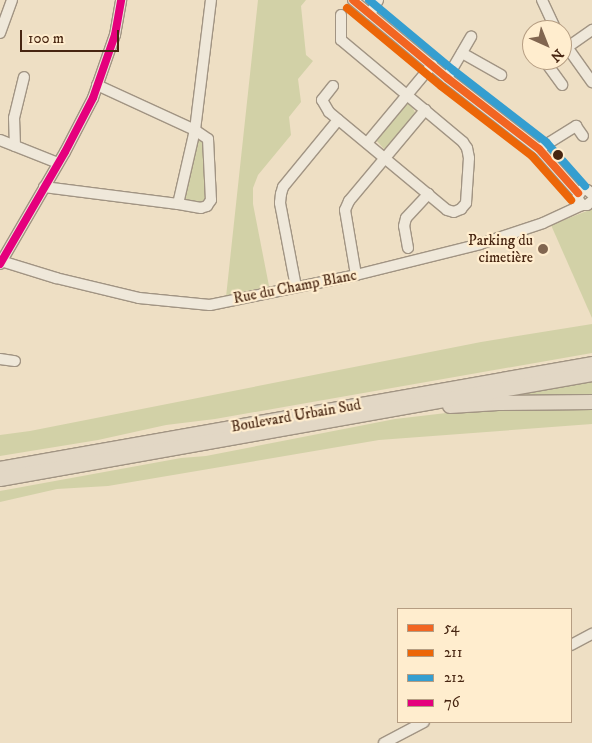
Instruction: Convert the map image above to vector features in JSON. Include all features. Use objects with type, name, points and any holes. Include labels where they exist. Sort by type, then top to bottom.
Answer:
[{"type":"highway","name":"Boulevard Urbain Sud","points":[[2,477],[592,364]]},
{"type":"highway","name":"Boulevard Urbain Sud","points":[[2,477],[592,374]]},
{"type":"highway","points":[[410,406],[422,409],[498,403],[592,402]]},
{"type":"street","points":[[0,33],[12,0]]},
{"type":"street","points":[[1,263],[58,164],[97,85],[115,35],[121,0]]},
{"type":"street","points":[[178,204],[195,130],[211,0]]},
{"type":"street","points":[[353,0],[432,66],[539,149],[578,194]]},
{"type":"street","points":[[370,14],[378,0]]},
{"type":"street","points":[[542,0],[551,20]]},
{"type":"street","points":[[333,86],[322,100],[329,112],[447,210],[454,212],[461,209],[466,203],[469,158],[467,148],[463,142],[341,40],[341,15]]},
{"type":"street","points":[[572,41],[592,30]]},
{"type":"street","points":[[447,78],[471,38]]},
{"type":"street","points":[[462,53],[501,75]]},
{"type":"street","points":[[572,56],[592,82]]},
{"type":"street","points":[[367,144],[432,66]]},
{"type":"street","points":[[551,70],[562,85]]},
{"type":"street","points":[[15,146],[14,118],[24,77]]},
{"type":"street","points":[[44,187],[201,208],[207,206],[211,200],[210,144],[208,139],[195,130],[97,85]]},
{"type":"street","points":[[356,275],[345,210],[349,201],[425,110]]},
{"type":"street","points":[[296,287],[280,194],[283,187],[338,120]]},
{"type":"street","points":[[539,149],[576,126],[583,136]]},
{"type":"street","points":[[0,140],[58,164]]},
{"type":"street","points":[[587,203],[577,200],[578,194],[584,190],[592,193]]},
{"type":"street","points":[[408,248],[404,226],[406,218],[428,194]]},
{"type":"street","name":"Rue du Champ Blanc","points":[[1,263],[139,298],[210,305],[356,275],[480,244],[543,223],[587,203]]},
{"type":"street","points":[[0,359],[15,362]]},
{"type":"street","points":[[572,644],[592,634]]},
{"type":"street","points":[[384,743],[422,723]]},
{"type":"green space","points":[[258,0],[306,0],[301,6],[306,55],[313,61],[298,79],[301,102],[289,117],[291,135],[258,175],[253,188],[253,204],[269,286],[226,297]]},
{"type":"green space","points":[[409,102],[416,114],[388,148],[384,149],[376,140]]},
{"type":"green space","points":[[197,138],[203,138],[208,200],[205,204],[189,204],[183,199]]},
{"type":"green space","points":[[592,209],[592,318],[551,225]]},
{"type":"green space","points":[[592,324],[592,353],[215,419],[166,425],[98,440],[0,456],[0,435],[30,431],[481,342]]},
{"type":"green space","points":[[592,382],[592,399],[485,400],[568,386]]},
{"type":"green space","points":[[592,407],[592,424],[379,440],[108,486],[57,489],[0,502],[0,491],[181,458],[206,456],[395,419],[472,410]]},
{"type":"transit line","name":"76","points":[[0,264],[65,152],[93,98],[115,35],[121,0]]},
{"type":"transit line","name":"54","points":[[353,0],[447,78],[539,149],[578,193]]},
{"type":"transit line","name":"212","points":[[369,0],[453,70],[546,142],[585,186]]},
{"type":"transit line","name":"211","points":[[347,8],[441,86],[532,156],[571,200]]},
{"type":"place","name":"Parking du cimetière","points":[[543,249]]}]
